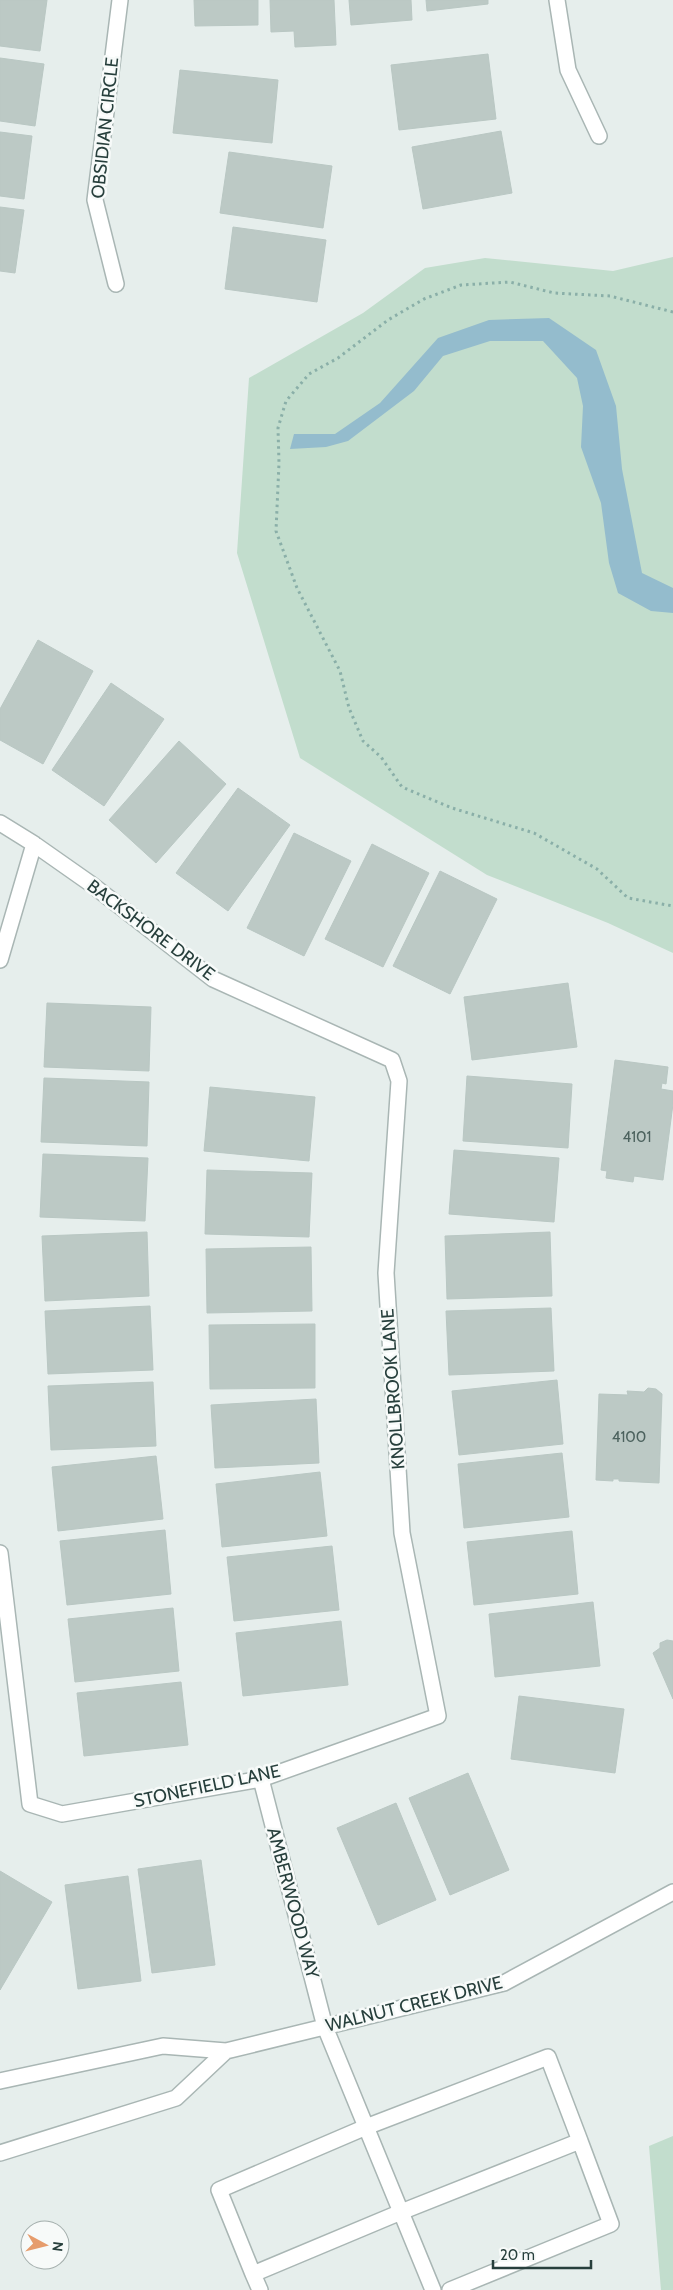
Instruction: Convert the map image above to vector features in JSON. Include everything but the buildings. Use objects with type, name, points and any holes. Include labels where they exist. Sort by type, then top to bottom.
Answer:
[{"type":"street","name":"OBSIDIAN CIRCLE","points":[[116,284],[95,200],[120,0]]},
{"type":"street","points":[[558,0],[568,70],[599,136]]},
{"type":"street","name":"BACKSHORE DRIVE","points":[[0,823],[91,884],[213,979],[392,1060]]},
{"type":"street","points":[[0,960],[34,844]]},
{"type":"street","name":"KNOLLBROOK LANE","points":[[392,1060],[399,1081],[386,1272],[402,1533],[438,1716]]},
{"type":"street","name":"STONEFIELD LANE","points":[[0,1553],[30,1804],[62,1814],[261,1779],[438,1716]]},
{"type":"street","name":"AMBERWOOD WAY","points":[[261,1779],[325,2027],[433,2290]]},
{"type":"street","name":"WALNUT CREEK DRIVE","points":[[0,2081],[163,2046],[226,2051],[504,1983],[673,1892]]},
{"type":"street","name":"WALNUT CREEK DRIVE","points":[[0,2153],[176,2098],[226,2051]]},
{"type":"street","points":[[260,2290],[219,2190],[366,2127],[548,2056],[611,2224],[450,2290]]},
{"type":"street","points":[[253,2274],[401,2212],[580,2141]]},
{"type":"path","points":[[673,312],[610,296],[554,293],[510,282],[461,285],[424,299],[395,316],[338,358],[309,374],[286,401],[278,432],[279,460],[276,531],[286,563],[340,672],[349,708],[363,740],[381,757],[402,787],[452,808],[534,833],[597,869],[628,898],[673,906]]},
{"type":"green space","points":[[673,257],[673,953],[608,923],[487,875],[300,758],[237,553],[249,378],[363,313],[425,268],[485,258],[613,271]]},
{"type":"green space","points":[[673,2136],[673,2290],[661,2290],[649,2146]]},
{"type":"water","points":[[549,318],[596,350],[616,406],[622,469],[642,573],[673,588],[673,613],[651,611],[618,593],[609,563],[601,503],[581,447],[583,406],[577,378],[543,341],[490,341],[443,356],[414,391],[348,441],[326,447],[290,449],[294,434],[335,434],[380,403],[438,338],[489,320]]}]
